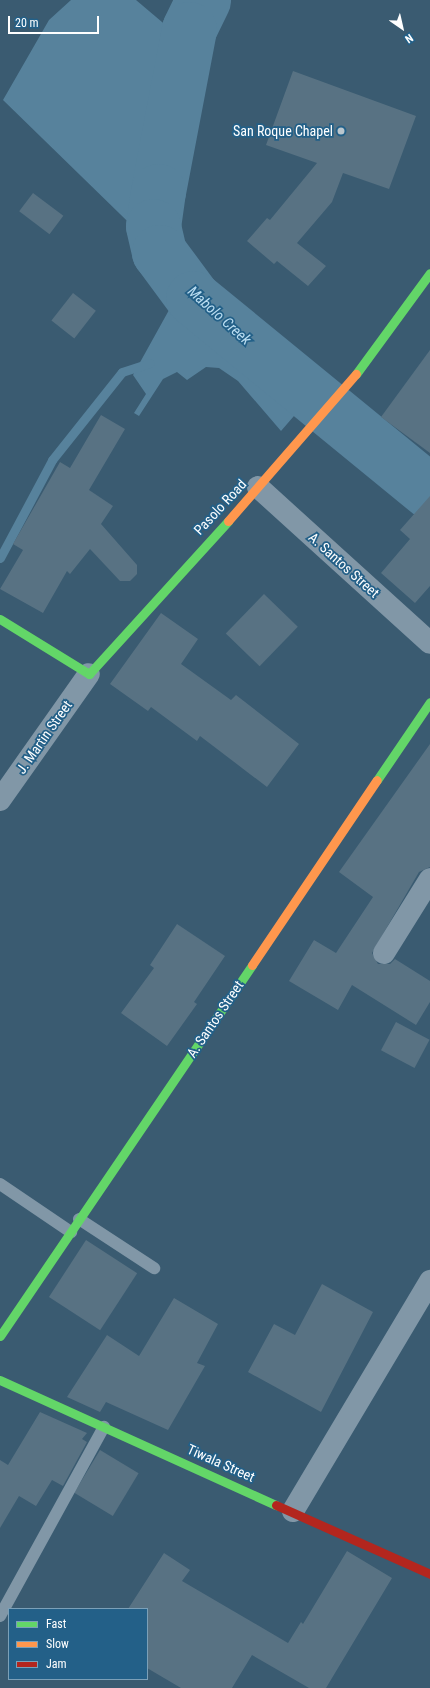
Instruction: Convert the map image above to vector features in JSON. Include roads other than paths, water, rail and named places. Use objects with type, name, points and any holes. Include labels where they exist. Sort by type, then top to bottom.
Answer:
[{"type":"street","name":"Pasolo Road","points":[[89,674],[302,439],[373,354],[430,274]]},
{"type":"street","name":"A. Santos Street","points":[[258,487],[430,643]]},
{"type":"street","points":[[0,619],[89,674]]},
{"type":"street","name":"J. Martin Street","points":[[0,800],[89,674]]},
{"type":"street","name":"A. Santos Street","points":[[0,1336],[430,702]]},
{"type":"street","points":[[384,954],[430,879]]},
{"type":"street","points":[[293,1511],[430,1281]]},
{"type":"street","name":"Tiwala Street","points":[[0,1380],[430,1574]]},
{"type":"lane","points":[[0,1184],[71,1232]]},
{"type":"lane","points":[[79,1219],[154,1268]]},
{"type":"lane","points":[[0,1616],[104,1427]]},
{"type":"water","points":[[71,0],[136,0],[175,33],[189,29],[158,191],[159,252],[3,100],[49,20]]},
{"type":"water","points":[[194,286],[319,387],[281,431],[238,381],[219,368],[206,367],[187,380],[177,372],[163,379],[139,416],[134,413],[146,394],[133,375],[179,292]]},
{"type":"waterway","name":"Mabolo Creek","points":[[203,0],[189,29],[158,191],[153,226],[159,252],[193,298],[430,492]]},
{"type":"waterway","points":[[0,558],[52,460],[122,372],[150,363]]},
{"type":"place","name":"San Roque Chapel","points":[[341,131]]}]
